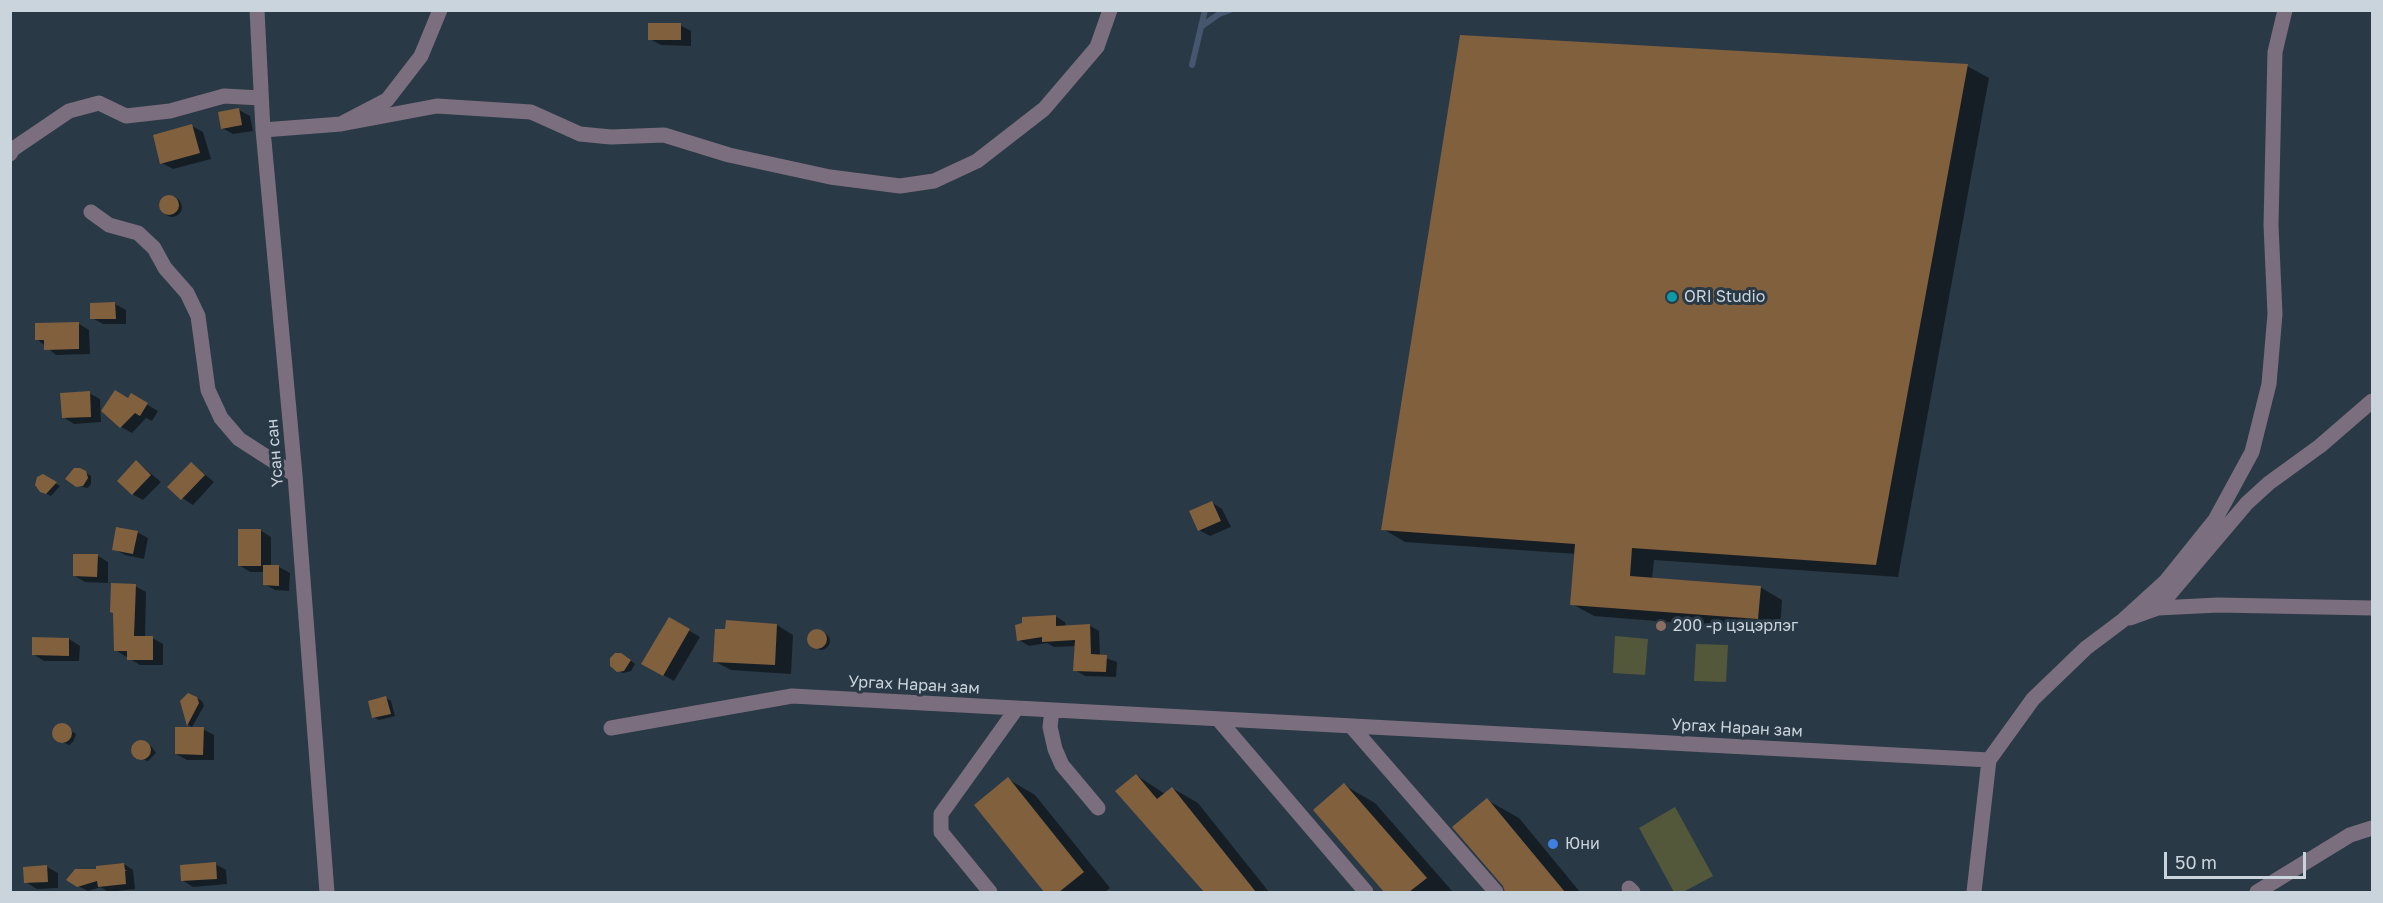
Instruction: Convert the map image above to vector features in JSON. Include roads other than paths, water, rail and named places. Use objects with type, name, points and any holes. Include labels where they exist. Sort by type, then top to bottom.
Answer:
[{"type":"street","name":"Үсан сан","points":[[257,10],[263,130],[296,475],[327,892]]},
{"type":"street","points":[[341,124],[387,100],[421,56],[440,10]]},
{"type":"street","points":[[263,130],[341,124],[437,106],[531,112],[580,134],[611,137],[664,135],[729,155],[830,177],[900,186],[934,181],[977,161],[1044,109],[1097,47],[1110,10]]},
{"type":"street","points":[[1974,892],[1989,760],[2033,699],[2086,648],[2122,621],[2166,582],[2215,520],[2252,452],[2269,384],[2275,314],[2271,225],[2276,52],[2285,10]]},
{"type":"street","points":[[10,154],[13,148],[69,111],[99,103],[126,116],[170,111],[224,96],[261,98]]},
{"type":"street","points":[[91,212],[109,225],[138,233],[154,248],[165,268],[187,293],[198,316],[208,390],[221,418],[239,439],[296,475]]},
{"type":"street","points":[[2158,608],[2247,503],[2268,483],[2320,446],[2373,401]]},
{"type":"street","points":[[2122,621],[2158,608],[2218,605],[2373,608]]},
{"type":"street","name":"Ургах Наран зам","points":[[611,728],[792,696],[1989,760]]},
{"type":"street","points":[[990,892],[941,832],[941,814],[1017,708]]},
{"type":"street","points":[[1052,710],[1050,727],[1055,749],[1062,765],[1098,808]]},
{"type":"street","points":[[1218,719],[1366,892]]},
{"type":"street","points":[[1351,726],[1496,892]]},
{"type":"street","points":[[2257,892],[2350,835],[2373,828]]},
{"type":"waterway","points":[[1192,65],[1205,10]]},
{"type":"waterway","points":[[1202,26],[1219,14],[1230,10]]},
{"type":"place","name":"ORI Studio","points":[[1672,297]]},
{"type":"place","name":"200 -р цэцэрлэг","points":[[1661,626]]},
{"type":"place","name":"Юни","points":[[1553,844]]}]
